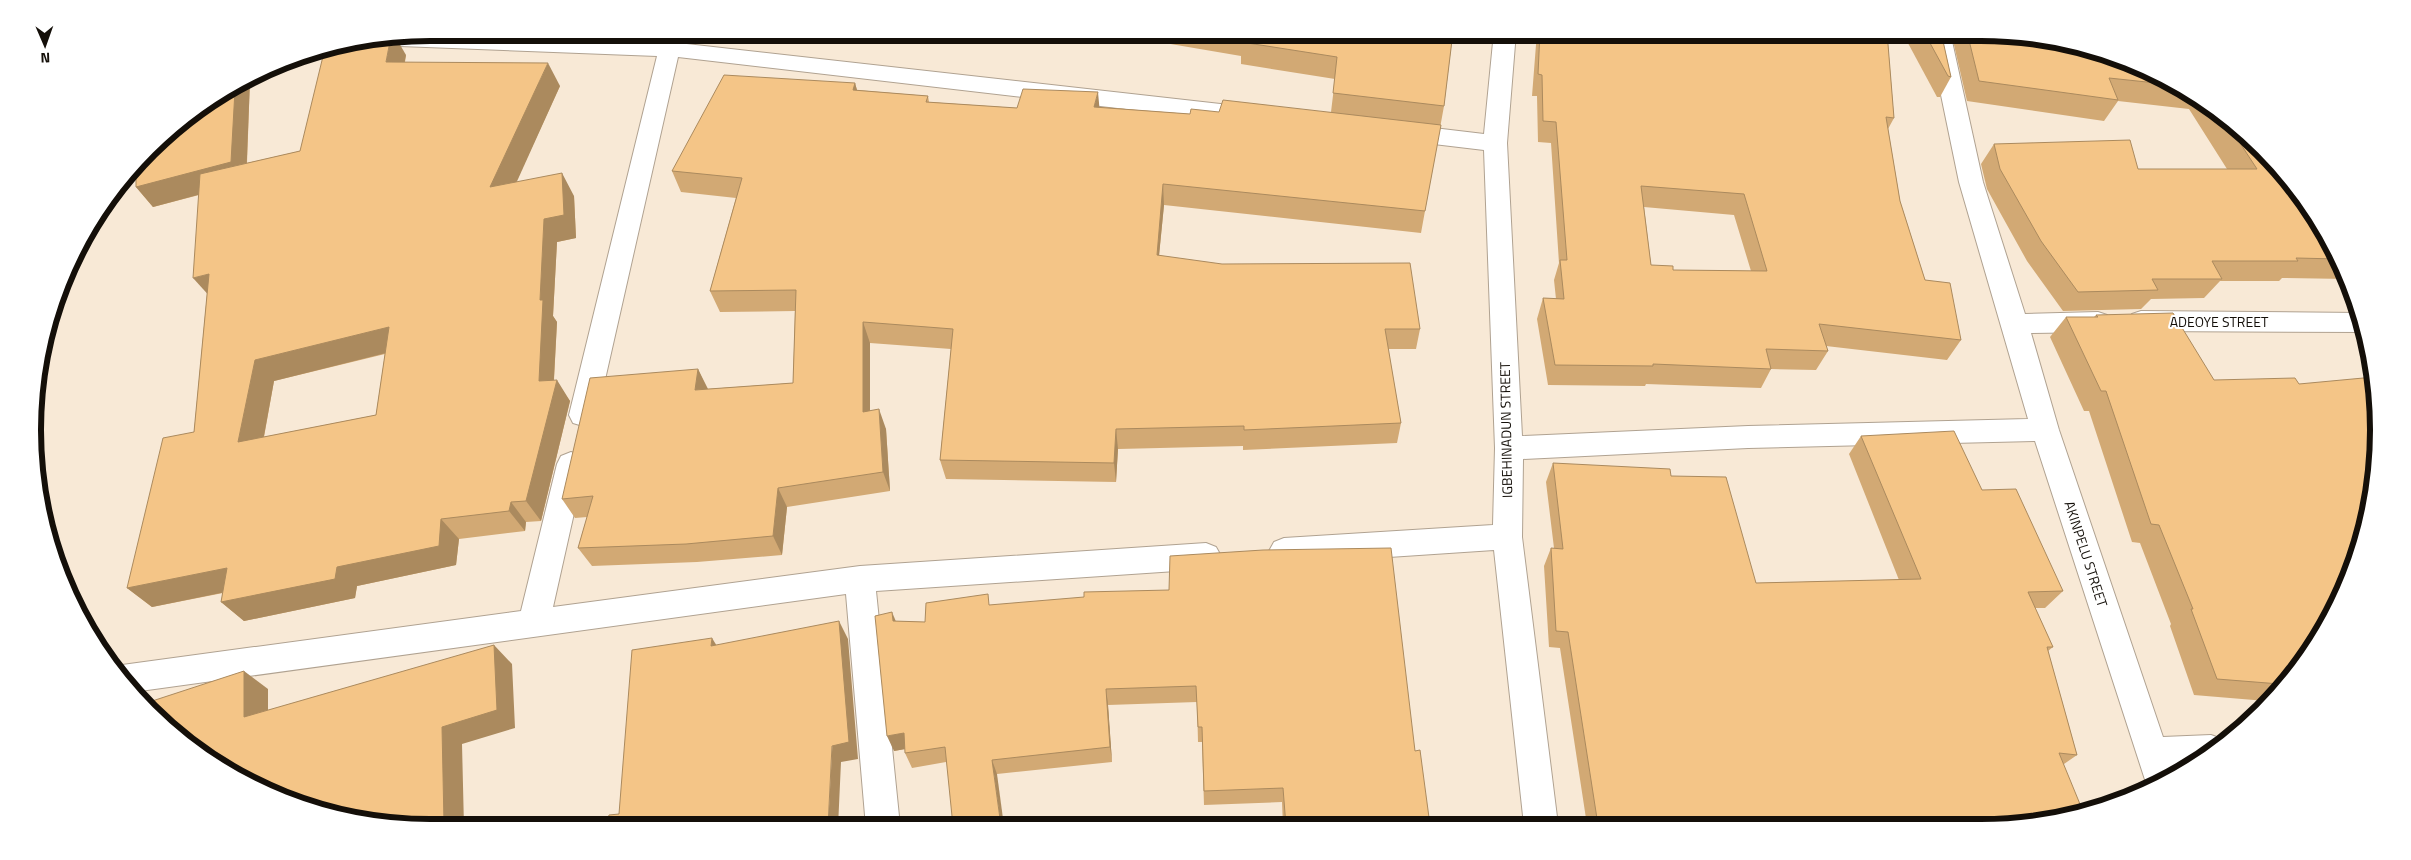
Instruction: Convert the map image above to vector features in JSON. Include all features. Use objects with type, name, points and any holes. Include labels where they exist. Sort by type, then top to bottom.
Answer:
[{"type":"street","points":[[454,41],[669,49],[1279,118]]},
{"type":"street","name":"IGBEHINADUN STREET","points":[[1504,41],[1495,143],[1509,448],[1507,537],[1540,819]]},
{"type":"street","name":"AKINPELU STREET","points":[[1941,41],[1971,182],[2016,324],[2045,430],[2159,775]]},
{"type":"street","points":[[534,622],[669,49]]},
{"type":"street","points":[[1377,130],[1495,143]]},
{"type":"street","name":"ADEOYE STREET","points":[[2016,324],[2154,321],[2355,323]]},
{"type":"street","points":[[1509,448],[1748,437],[2045,430]]},
{"type":"street","points":[[1258,553],[1507,537]]},
{"type":"street","points":[[131,678],[860,579],[1228,555]]},
{"type":"street","points":[[860,579],[882,819]]},
{"type":"street","points":[[2152,753],[2200,751]]},
{"type":"building","points":[[1452,41],[1444,106],[1333,93],[1337,57],[1241,42]]},
{"type":"building","points":[[1540,41],[1888,41],[1894,118],[1886,117],[1900,201],[1925,280],[1950,283],[1961,340],[1819,324],[1828,351],[1766,349],[1771,369],[1653,364],[1653,366],[1555,365],[1543,298],[1564,299],[1560,260],[1567,260],[1556,122],[1543,121],[1542,75],[1538,74]],"holes":[[[1641,186],[1744,194],[1767,271],[1673,270],[1673,266],[1651,265]]]},
{"type":"building","points":[[1929,41],[1943,41],[1951,77],[1948,76]]},
{"type":"building","points":[[1969,41],[2006,42],[2082,54],[2130,71],[2157,83],[2109,78],[2118,100],[1979,81]]},
{"type":"building","points":[[390,44],[386,62],[548,63],[490,187],[562,173],[564,215],[544,219],[540,300],[543,300],[539,381],[557,380],[526,501],[511,502],[509,511],[441,519],[439,546],[337,567],[335,579],[221,602],[227,568],[127,588],[163,438],[194,432],[209,274],[193,278],[200,174],[300,151],[323,56]],"holes":[[[389,327],[376,415],[238,442],[255,360]]]},
{"type":"building","points":[[724,75],[855,83],[853,90],[928,96],[926,102],[1017,108],[1023,89],[1098,92],[1094,107],[1190,114],[1191,109],[1219,112],[1223,100],[1441,125],[1425,211],[1163,184],[1157,255],[1222,264],[1410,263],[1420,329],[1385,329],[1401,423],[1244,430],[1244,426],[1116,429],[1114,463],[940,460],[953,329],[863,322],[863,412],[879,409],[883,472],[778,488],[773,536],[686,544],[578,548],[593,496],[562,499],[590,378],[698,369],[695,390],[793,383],[796,290],[710,291],[742,178],[672,171]]},
{"type":"building","points":[[235,94],[231,162],[136,187],[136,176],[155,155],[193,122]]},
{"type":"building","points":[[2236,137],[2256,155],[2289,193],[2318,236],[2330,259],[2296,258],[2298,261],[2212,261],[2222,279],[2152,279],[2158,290],[2078,292],[2041,241],[2000,169],[1994,144],[2130,140],[2138,169],[2257,169]]},
{"type":"building","points":[[2173,313],[2214,380],[2295,378],[2299,384],[2366,378],[2369,405],[2369,455],[2357,531],[2330,602],[2304,646],[2275,684],[2217,679],[2191,609],[2193,609],[2159,525],[2151,524],[2106,391],[2101,391],[2066,317],[2098,317],[2096,315]]},
{"type":"building","points":[[1954,431],[1982,490],[2016,489],[2063,591],[2028,592],[2053,647],[2047,647],[2077,755],[2059,753],[2081,806],[2032,815],[1981,819],[1597,819],[1568,632],[1556,631],[1551,548],[1563,549],[1553,463],[1670,469],[1671,476],[1726,477],[1756,583],[1921,579],[1861,436]]},
{"type":"building","points":[[1391,548],[1415,751],[1420,750],[1429,819],[1285,819],[1283,788],[1204,791],[1202,727],[1198,727],[1196,686],[1106,689],[1110,747],[992,760],[1000,819],[952,819],[945,747],[905,753],[904,733],[887,736],[875,616],[892,612],[893,621],[925,622],[926,603],[988,594],[989,605],[1084,597],[1084,592],[1169,590],[1170,556],[1263,550]]},
{"type":"building","points":[[839,621],[849,742],[832,746],[828,819],[608,819],[609,815],[619,814],[632,650],[712,638],[711,646]]},
{"type":"building","points":[[494,645],[497,710],[442,727],[444,819],[405,818],[354,811],[329,806],[281,789],[258,779],[214,753],[193,738],[152,701],[244,671],[244,717]]}]
